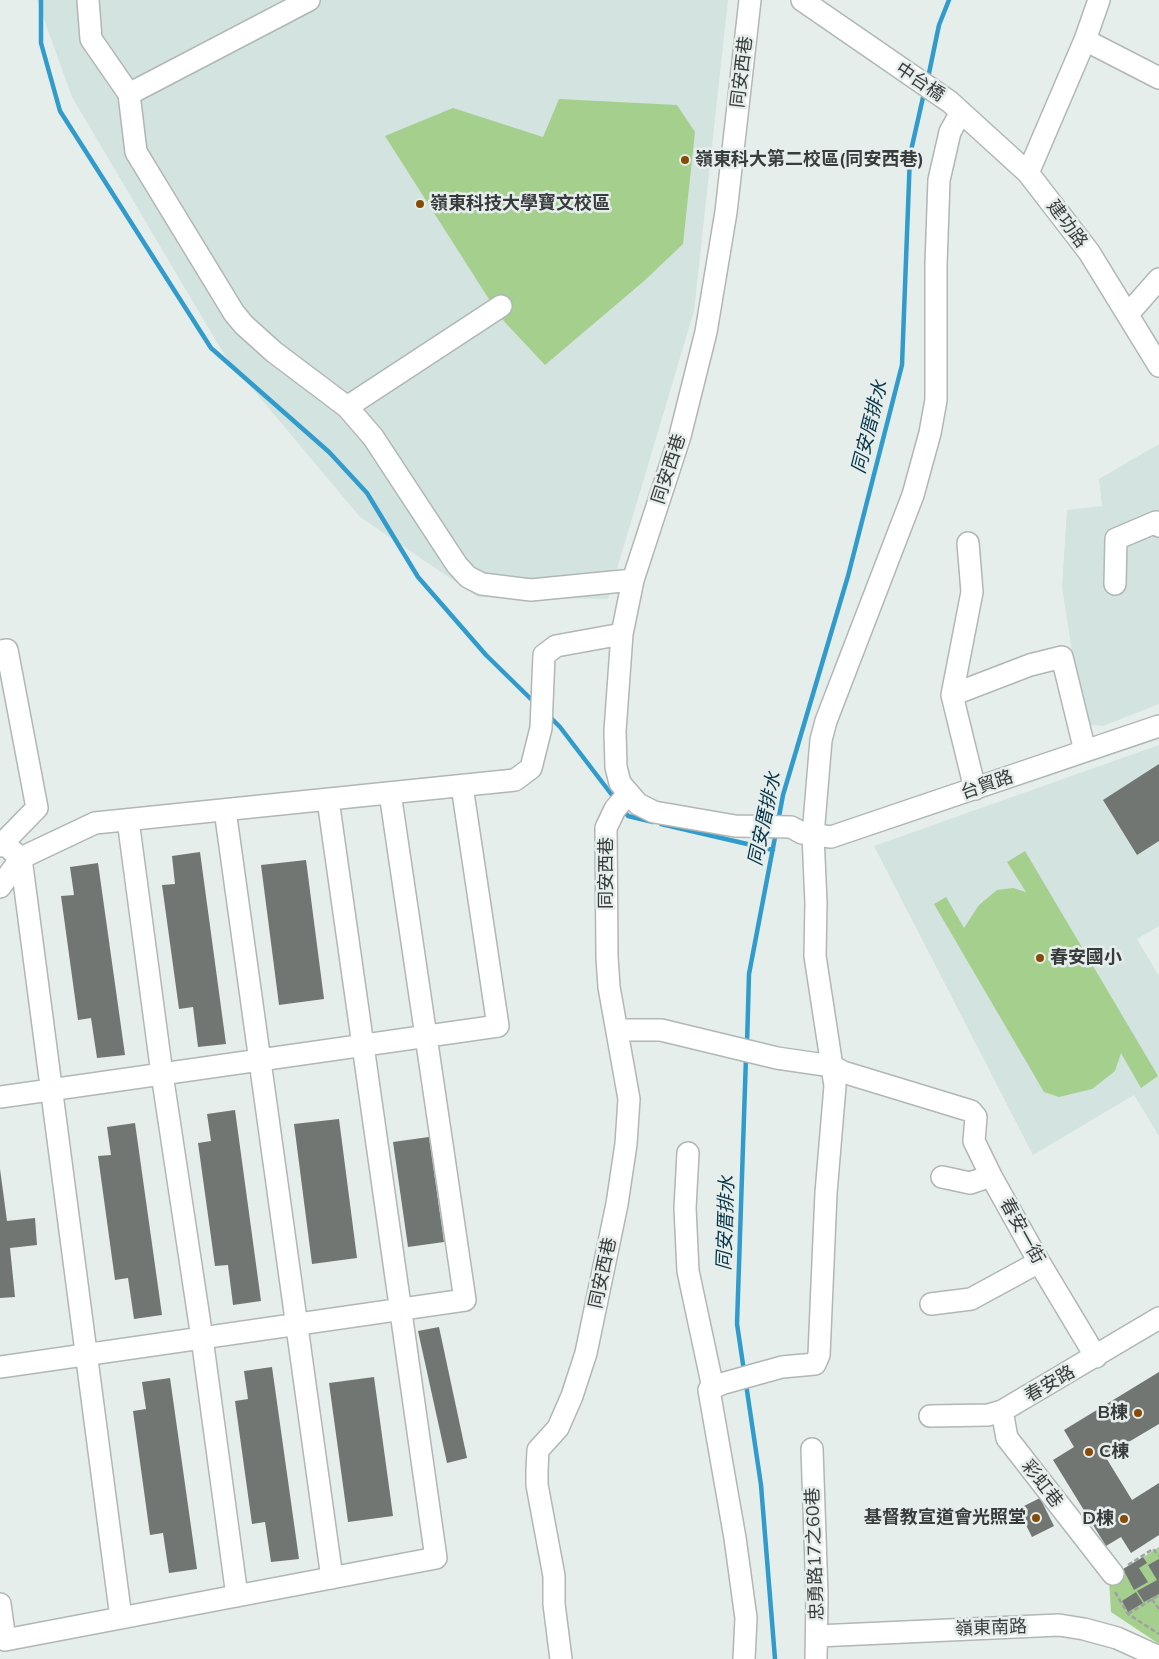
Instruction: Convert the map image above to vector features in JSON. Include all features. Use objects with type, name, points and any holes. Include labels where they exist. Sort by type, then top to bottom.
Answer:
[{"type":"street","points":[[88,0],[91,39],[128,94],[136,152],[234,313],[268,347],[347,408],[373,436],[457,566],[468,577],[482,584],[531,590],[633,580]]},
{"type":"street","points":[[128,94],[309,0]]},
{"type":"street","name":"同安西巷","points":[[560,1659],[554,1604],[554,1576],[537,1485],[538,1450],[558,1428],[581,1370],[618,1204],[629,1099],[609,987],[607,957],[606,828],[614,809],[628,794],[620,783],[616,767],[616,731],[622,634],[633,580],[680,436],[706,332],[726,212],[750,0]]},
{"type":"street","points":[[1028,173],[1085,40],[1099,0]]},
{"type":"street","name":"中台橋","points":[[810,2],[889,61],[956,107]]},
{"type":"street","points":[[1085,40],[1159,78]]},
{"type":"street","points":[[744,1659],[746,1618],[735,1538],[709,1390],[782,1367],[815,1364],[819,1355],[827,1184],[838,1069],[815,956],[816,903],[813,836],[821,740],[826,721],[913,495],[930,433],[936,400],[936,246],[939,180],[956,107]]},
{"type":"street","name":"建功路","points":[[956,107],[1028,173],[1089,252],[1159,366]]},
{"type":"street","points":[[1128,314],[1159,279]]},
{"type":"street","points":[[347,408],[501,306]]},
{"type":"street","points":[[1115,584],[1116,539],[1156,522],[1159,526]]},
{"type":"street","points":[[968,543],[972,592],[952,694],[975,789]]},
{"type":"street","points":[[0,887],[21,858],[94,823],[515,780],[531,768],[541,728],[544,655],[556,646],[622,634]]},
{"type":"street","points":[[0,651],[6,650],[37,808],[2,845],[21,858],[50,1090],[88,1354],[121,1618]]},
{"type":"street","points":[[952,694],[1030,665],[1062,657],[1085,751]]},
{"type":"street","name":"台貿路","points":[[813,836],[831,837],[1159,726]]},
{"type":"street","points":[[0,1097],[498,1026],[462,786]]},
{"type":"street","points":[[0,1367],[465,1300],[390,793]]},
{"type":"street","points":[[628,794],[638,804],[654,812],[735,826],[791,826],[802,833],[813,836]]},
{"type":"street","points":[[0,1604],[5,1640],[436,1558],[328,800]]},
{"type":"street","points":[[225,810],[332,1578]]},
{"type":"street","points":[[128,820],[162,1074],[202,1338],[237,1596]]},
{"type":"street","points":[[617,1030],[661,1030],[776,1058],[838,1069]]},
{"type":"street","name":"春安一街","points":[[838,1069],[971,1111],[976,1117],[974,1141],[991,1176],[1039,1262],[1096,1357]]},
{"type":"street","points":[[688,1153],[685,1208],[688,1271],[717,1386]]},
{"type":"street","points":[[942,1176],[970,1183],[991,1176]]},
{"type":"street","points":[[931,1304],[971,1300],[1039,1262]]},
{"type":"street","name":"春安路","points":[[930,1416],[988,1416],[1002,1411],[1159,1318]]},
{"type":"street","name":"彩虹巷","points":[[1002,1411],[1007,1438],[1113,1574]]},
{"type":"street","name":"忠勇路17之60巷","points":[[812,1449],[816,1659]]},
{"type":"street","name":"嶺東南路","points":[[817,1636],[1058,1625],[1084,1629],[1117,1638],[1159,1657]]},
{"type":"path","points":[[1159,1556],[1153,1549],[1107,1579],[1128,1614],[1159,1634]]},
{"type":"path","points":[[1128,1614],[1159,1595]]},
{"type":"path","points":[[1152,1598],[1159,1609]]},
{"type":"shaded area","name":"嶺東科技大學寶文校區","points":[[37,0],[728,0],[694,311],[608,599],[478,597],[360,517],[225,356],[72,97]]},
{"type":"shaded area","points":[[1159,444],[1159,704],[1103,726],[1090,725],[1074,665],[1062,587],[1067,510],[1102,506],[1099,479]]},
{"type":"shaded area","name":"春安國小","points":[[1159,745],[1159,926],[1137,939],[1159,976],[1159,1136],[1134,1095],[1033,1155],[874,846]]},
{"type":"green space","points":[[559,99],[677,105],[695,132],[683,244],[644,281],[545,365],[501,318],[385,136],[453,108],[543,137]]},
{"type":"green space","points":[[1025,851],[1158,1076],[1141,1088],[1121,1053],[1115,1071],[1092,1089],[1059,1097],[1044,1092],[934,904],[946,897],[964,928],[979,905],[997,890],[1013,888],[1026,892],[1007,862]]},
{"type":"green space","points":[[1159,1547],[1159,1644],[1111,1612],[1109,1580]]},
{"type":"building","points":[[1159,764],[1159,841],[1137,855],[1103,800]]},
{"type":"building","points":[[200,852],[226,1044],[198,1047],[193,1007],[179,1009],[162,885],[175,884],[172,856]]},
{"type":"building","points":[[306,860],[324,999],[279,1005],[261,865]]},
{"type":"building","points":[[98,863],[125,1055],[97,1058],[91,1018],[78,1020],[61,896],[74,895],[70,867]]},
{"type":"building","points":[[235,1110],[261,1301],[233,1305],[228,1265],[215,1266],[198,1143],[211,1141],[207,1114]]},
{"type":"building","points":[[339,1119],[357,1258],[312,1264],[294,1124]]},
{"type":"building","points":[[135,1123],[162,1315],[134,1319],[128,1278],[115,1280],[98,1156],[111,1155],[107,1127]]},
{"type":"building","points":[[429,1137],[444,1242],[408,1247],[393,1142]]},
{"type":"building","points":[[0,1169],[7,1221],[35,1218],[37,1245],[10,1248],[15,1297],[0,1298]]},
{"type":"building","points":[[439,1327],[467,1458],[447,1463],[418,1331]]},
{"type":"building","points":[[272,1367],[299,1559],[271,1562],[265,1522],[252,1524],[235,1401],[248,1399],[244,1371]]},
{"type":"building","points":[[1159,1372],[1159,1424],[1105,1456],[1132,1500],[1159,1483],[1159,1535],[1131,1553],[1121,1537],[1106,1546],[1053,1460],[1074,1447],[1064,1430]]},
{"type":"building","points":[[374,1377],[393,1516],[348,1522],[329,1383]]},
{"type":"building","points":[[170,1378],[197,1569],[169,1573],[163,1533],[150,1535],[133,1411],[146,1409],[142,1382]]},
{"type":"building","name":"基督教宣道會光照堂","points":[[1040,1498],[1054,1526],[1032,1537],[1018,1509]]},
{"type":"building","points":[[1143,1557],[1147,1563],[1139,1568],[1148,1582],[1134,1590],[1123,1569]]},
{"type":"building","points":[[1159,1559],[1159,1594],[1144,1602],[1137,1591],[1157,1580],[1148,1565]]},
{"type":"building","points":[[1136,1592],[1143,1603],[1128,1612],[1122,1601]]},
{"type":"waterway","points":[[41,0],[41,43],[60,111],[211,348],[329,452],[367,493],[418,577],[486,655],[535,703]]},
{"type":"waterway","name":"同安厝排水","points":[[928,78],[939,25],[949,0]]},
{"type":"waterway","name":"同安厝排水","points":[[778,822],[783,795],[848,576],[902,365],[910,155],[924,93]]},
{"type":"waterway","points":[[548,715],[560,727],[615,799]]},
{"type":"waterway","points":[[623,809],[628,816],[653,822]]},
{"type":"waterway","points":[[661,824],[773,850]]},
{"type":"waterway","name":"同安厝排水","points":[[747,1044],[749,974],[776,832]]},
{"type":"waterway","name":"同安厝排水","points":[[744,1371],[737,1324],[746,1057]]},
{"type":"waterway","name":"同安厝排水","points":[[746,1384],[761,1485],[775,1659]]},
{"type":"place","name":"嶺東科大第二校區(同安西巷)","points":[[685,160]]},
{"type":"place","name":"嶺東科技大學寶文校區","points":[[420,204]]},
{"type":"place","name":"春安國小","points":[[1040,958]]},
{"type":"place","name":"B棟","points":[[1138,1413]]},
{"type":"place","name":"C棟","points":[[1089,1452]]},
{"type":"place","name":"基督教宣道會光照堂","points":[[1036,1518]]},
{"type":"place","name":"D棟","points":[[1124,1519]]}]
